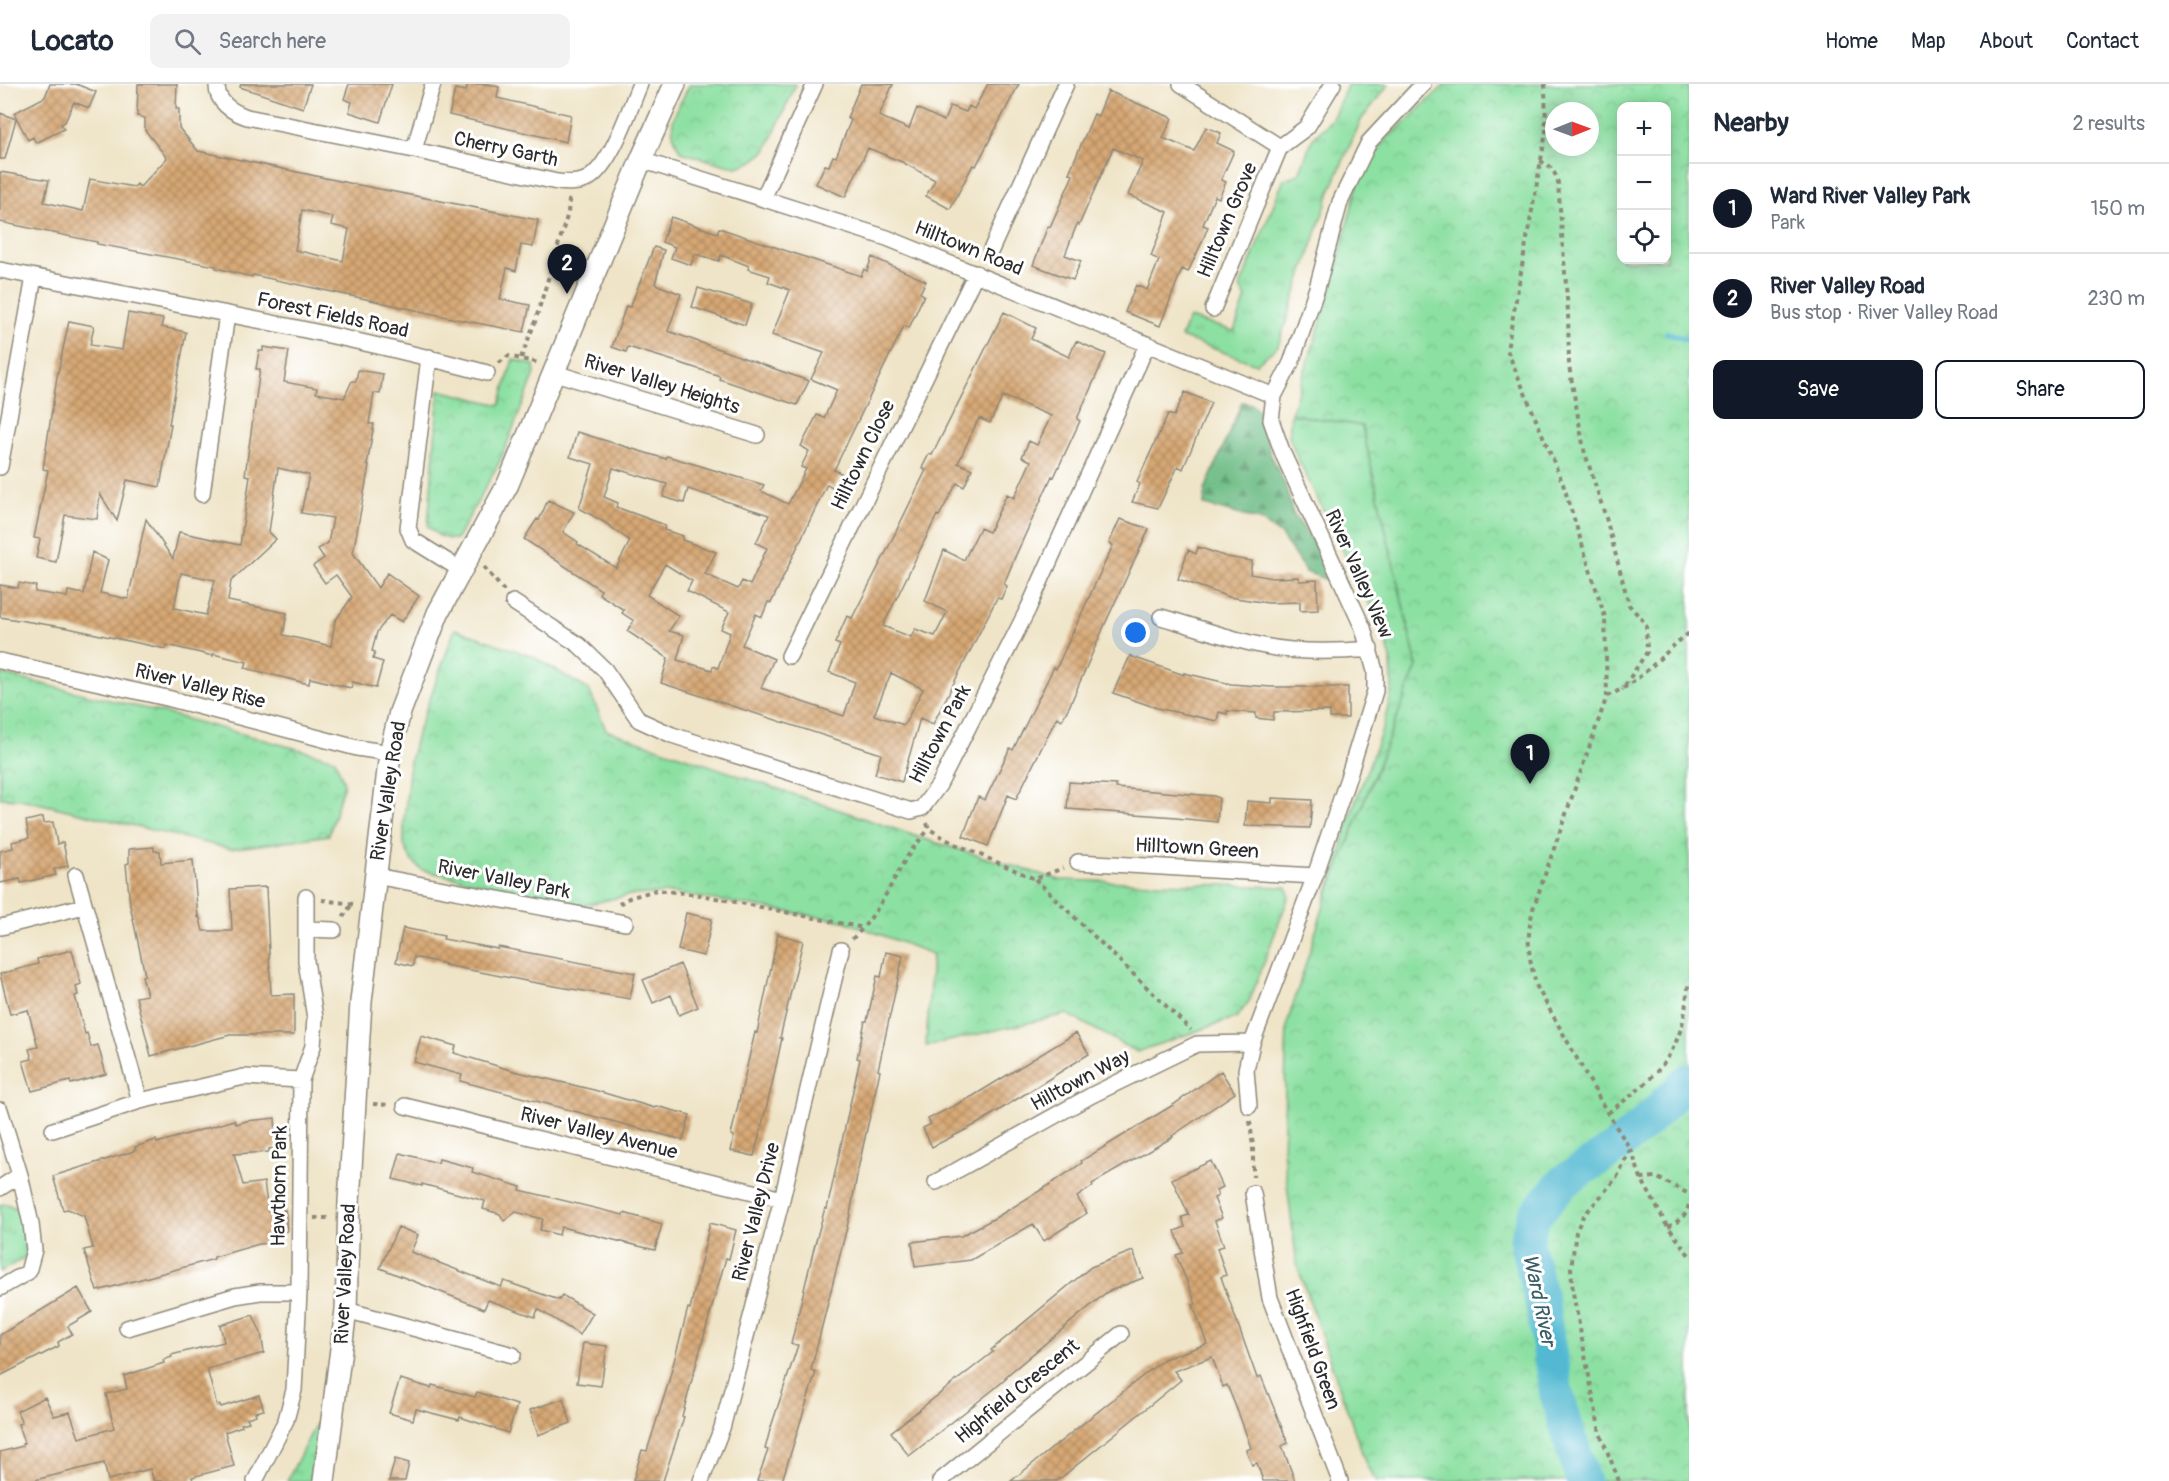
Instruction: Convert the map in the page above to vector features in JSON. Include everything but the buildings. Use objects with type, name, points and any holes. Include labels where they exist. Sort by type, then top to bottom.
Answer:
[{"type":"street","name":"Cherry Garth","points":[[217,84],[219,98],[226,107],[236,113],[557,182],[571,183],[588,179],[605,163],[640,84]]},
{"type":"street","points":[[414,150],[433,84]]},
{"type":"street","name":"River Valley Road","points":[[324,1481],[346,1310],[361,1002],[390,753],[400,712],[438,613],[508,484],[641,160],[675,84]]},
{"type":"street","points":[[763,199],[815,84]]},
{"type":"street","points":[[991,249],[1066,84]]},
{"type":"street","name":"Hilltown Grove","points":[[1181,84],[1280,147]]},
{"type":"street","name":"Hilltown Grove","points":[[1213,309],[1280,147],[1307,127],[1333,84]]},
{"type":"street","name":"River Valley View","points":[[1249,1106],[1246,1070],[1252,1043],[1315,876],[1375,691],[1375,671],[1363,628],[1283,454],[1271,420],[1274,396],[1295,352],[1317,288],[1340,202],[1369,142],[1423,84]]},
{"type":"street","name":"Hilltown Road","points":[[641,160],[887,238],[1274,396]]},
{"type":"street","name":"Forest Fields Road","points":[[0,270],[227,314],[429,357],[487,373]]},
{"type":"street","name":"Hilltown Close","points":[[789,656],[976,273]]},
{"type":"street","points":[[0,467],[34,277]]},
{"type":"street","name":"Forest Fields Road","points":[[202,494],[227,314]]},
{"type":"street","name":"Hilltown Park","points":[[513,602],[579,645],[605,670],[639,720],[672,735],[911,811],[922,808],[939,785],[1028,609],[1147,345]]},
{"type":"street","name":"Forest Fields Road","points":[[429,357],[408,528],[413,540],[461,570]]},
{"type":"street","name":"River Valley Heights","points":[[556,371],[757,435]]},
{"type":"street","points":[[1161,617],[1264,646],[1323,651],[1370,649]]},
{"type":"street","name":"River Valley Rise","points":[[0,660],[167,698],[357,748],[390,753]]},
{"type":"street","name":"Hilltown Green","points":[[1078,862],[1315,876]]},
{"type":"street","points":[[76,875],[140,1101]]},
{"type":"street","name":"River Valley Park","points":[[375,876],[625,923]]},
{"type":"street","name":"Hawthorn Park","points":[[255,1481],[286,1420],[294,1390],[299,1292],[301,1080],[313,1046],[315,1018],[306,961],[306,897]]},
{"type":"street","points":[[1,927],[84,906]]},
{"type":"street","points":[[307,929],[334,930]]},
{"type":"street","name":"River Valley Drive","points":[[701,1481],[722,1428],[782,1199],[841,950]]},
{"type":"street","name":"Hilltown Way","points":[[936,1182],[1092,1095],[1197,1044],[1252,1043]]},
{"type":"street","points":[[53,1130],[140,1101],[244,1077],[301,1080]]},
{"type":"street","name":"River Valley Avenue","points":[[405,1106],[782,1199]]},
{"type":"street","points":[[0,1110],[20,1175],[31,1224],[34,1251],[28,1272],[0,1288]]},
{"type":"street","points":[[0,1188],[20,1175]]},
{"type":"street","name":"Highfield Green","points":[[1253,1193],[1270,1298],[1340,1481]]},
{"type":"street","points":[[127,1328],[235,1296],[260,1292],[299,1292]]},
{"type":"street","points":[[346,1310],[513,1355]]},
{"type":"street","name":"Highfield Crescent","points":[[940,1481],[1121,1334]]},
{"type":"path","points":[[1545,84],[1546,132],[1507,351],[1563,484],[1605,617],[1607,696],[1533,909],[1527,945],[1530,967],[1537,987],[1608,1114],[1631,1150],[1641,1178],[1668,1227],[1689,1255]]},
{"type":"path","points":[[1540,161],[1549,165],[1555,172],[1558,183],[1567,300],[1569,366],[1584,450],[1606,518],[1629,605],[1647,624],[1647,652],[1622,690]]},
{"type":"path","points":[[521,358],[536,322],[568,213],[568,201],[558,199]]},
{"type":"path","points":[[487,373],[508,356],[521,358],[556,371]]},
{"type":"path","points":[[461,570],[483,565],[513,602]]},
{"type":"path","points":[[1607,696],[1639,679],[1689,633]]},
{"type":"path","points":[[922,808],[928,829],[953,843],[1035,879],[1203,1044]]},
{"type":"path","points":[[841,950],[864,928],[882,903],[907,857],[928,829]]},
{"type":"path","points":[[1035,879],[1078,862]]},
{"type":"path","points":[[605,920],[608,912],[629,898],[656,890],[701,895],[864,928]]},
{"type":"path","points":[[306,897],[372,907]]},
{"type":"path","points":[[1608,1114],[1652,1079],[1671,1053],[1682,1025],[1689,982]]},
{"type":"path","points":[[355,1102],[405,1106]]},
{"type":"path","points":[[1249,1106],[1253,1147],[1253,1193]]},
{"type":"path","points":[[1619,1481],[1600,1433],[1574,1304],[1571,1268],[1576,1232],[1582,1218],[1617,1177],[1631,1150]]},
{"type":"path","points":[[1641,1178],[1656,1177],[1688,1194],[1688,1211],[1668,1227]]},
{"type":"path","points":[[299,1218],[349,1218]]},
{"type":"green space","points":[[690,84],[796,84],[766,151],[751,162],[737,167],[681,152],[673,133],[673,125],[677,110]]},
{"type":"green space","points":[[1348,84],[1389,84],[1361,120],[1331,189],[1278,346],[1256,364],[1181,337],[1189,318],[1234,331],[1246,298],[1240,287],[1284,179],[1299,174],[1312,140],[1332,119]]},
{"type":"green space","points":[[1446,84],[1689,84],[1689,1481],[1377,1481],[1367,1467],[1297,1265],[1283,1151],[1287,1024],[1325,902],[1417,666],[1362,426],[1291,414],[1332,287],[1363,161]]},
{"type":"green space","points":[[513,359],[534,365],[535,374],[500,461],[457,539],[441,537],[428,526],[439,390],[500,405]]},
{"type":"green space","points":[[1242,402],[1251,404],[1260,411],[1270,453],[1285,485],[1293,514],[1312,540],[1330,581],[1306,572],[1281,535],[1260,520],[1204,505],[1205,490]]},
{"type":"green space","points":[[1291,414],[1362,426],[1417,666],[1325,902],[1352,811],[1383,727],[1392,691],[1391,659],[1383,632],[1289,437]]},
{"type":"green space","points":[[455,629],[534,657],[589,690],[606,730],[921,838],[1060,880],[1287,887],[1289,896],[1250,1000],[1237,1017],[1137,1052],[1067,1014],[926,1046],[932,954],[844,921],[672,893],[629,895],[581,906],[422,870],[411,860],[404,845],[410,761],[417,734]]},
{"type":"green space","points":[[0,674],[164,713],[335,759],[344,783],[329,835],[231,849],[21,799],[0,798]]},
{"type":"green space","points":[[7,1204],[16,1208],[23,1223],[29,1250],[24,1258],[0,1272],[0,1205]]},
{"type":"green space","points":[[321,1414],[310,1481],[287,1481]]},
{"type":"waterway","points":[[1667,333],[1689,340]]},
{"type":"waterway","name":"Ward River","points":[[1583,1481],[1556,1392],[1542,1303],[1526,1242],[1534,1216],[1564,1181],[1616,1148],[1689,1080]]},
{"type":"place","name":"River Valley Road","points":[[567,294]]},
{"type":"place","name":"Ward River Valley Park","points":[[1530,784]]}]
